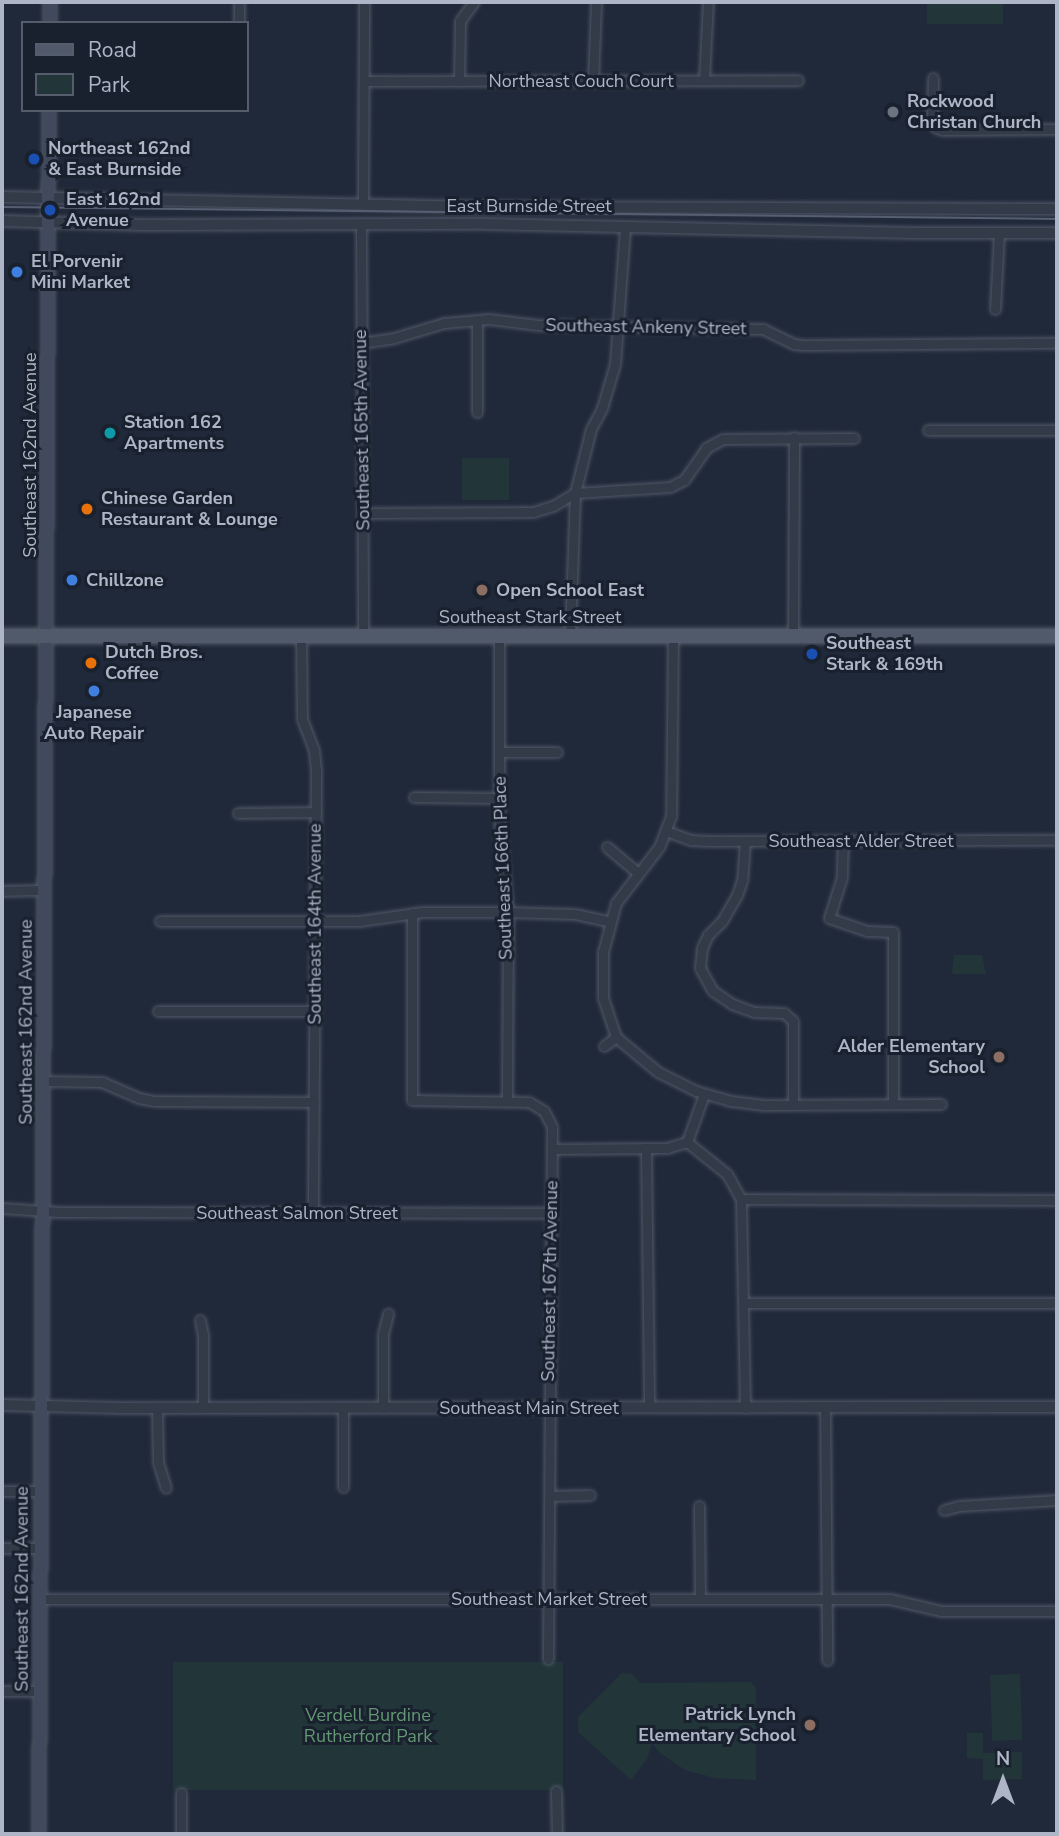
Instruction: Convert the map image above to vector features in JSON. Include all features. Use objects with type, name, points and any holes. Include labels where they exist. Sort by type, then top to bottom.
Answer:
[{"type":"main road","points":[[50,2],[50,21]]},
{"type":"main road","name":"Southeast 162nd Avenue","points":[[39,1834],[49,112]]},
{"type":"main road","name":"Southeast Stark Street","points":[[2,636],[1057,636]]},
{"type":"street","points":[[239,2],[239,21]]},
{"type":"street","points":[[363,203],[364,2]]},
{"type":"street","points":[[459,81],[460,21],[474,2]]},
{"type":"street","points":[[593,81],[596,2]]},
{"type":"street","points":[[704,80],[708,2]]},
{"type":"street","points":[[933,78],[935,127],[942,130],[1057,129]]},
{"type":"street","name":"Northeast Couch Court","points":[[364,81],[798,80]]},
{"type":"street","name":"East Burnside Street","points":[[2,197],[49,210],[361,225],[485,224],[1057,233]]},
{"type":"street","name":"East Burnside Street","points":[[2,221],[49,210],[363,203],[477,207],[1057,209]]},
{"type":"street","name":"Southeast 165th Avenue","points":[[361,225],[363,635]]},
{"type":"street","points":[[570,636],[575,493],[591,429],[608,390],[620,326],[625,228]]},
{"type":"street","points":[[995,309],[999,232]]},
{"type":"street","points":[[477,320],[477,412]]},
{"type":"street","name":"Southeast Ankeny Street","points":[[360,343],[394,338],[444,323],[477,320],[538,325],[763,329],[794,344],[803,345],[1057,344]]},
{"type":"street","points":[[581,424],[591,429]]},
{"type":"street","points":[[928,430],[1057,430]]},
{"type":"street","points":[[793,636],[794,437]]},
{"type":"street","points":[[363,513],[533,512],[553,506],[575,493],[670,488],[684,480],[703,452],[723,439],[854,438]]},
{"type":"street","name":"Southeast 164th Avenue","points":[[302,636],[302,719],[316,760],[313,1213]]},
{"type":"street","name":"Southeast 166th Place","points":[[499,636],[499,798],[508,912],[507,1100]]},
{"type":"street","points":[[673,636],[672,806],[659,847],[616,903],[603,952],[603,998],[616,1037],[645,1063],[704,1094],[750,1104],[941,1104]]},
{"type":"street","points":[[499,752],[556,752]]},
{"type":"street","points":[[414,797],[499,798]]},
{"type":"street","points":[[238,813],[316,813]]},
{"type":"street","name":"Southeast Alder Street","points":[[666,831],[691,840],[1057,840]]},
{"type":"street","points":[[745,841],[742,880],[737,895],[722,921],[708,935],[702,948],[700,968],[713,991],[732,1004],[754,1012],[784,1013],[793,1021],[793,1104]]},
{"type":"street","points":[[843,841],[842,877],[829,918],[867,931],[893,932],[893,1104]]},
{"type":"street","points":[[607,846],[638,873]]},
{"type":"street","points":[[2,891],[44,890]]},
{"type":"street","points":[[160,921],[372,920],[412,913],[508,912],[575,914],[609,922]]},
{"type":"street","points":[[412,913],[412,1101],[507,1100]]},
{"type":"street","points":[[158,1011],[315,1011]]},
{"type":"street","points":[[604,1046],[616,1037]]},
{"type":"street","points":[[43,1081],[102,1082],[139,1098],[155,1101],[314,1102]]},
{"type":"street","points":[[552,1149],[679,1147],[687,1142],[704,1094]]},
{"type":"street","name":"Southeast 167th Avenue","points":[[507,1100],[529,1102],[544,1111],[552,1128],[548,1659]]},
{"type":"street","points":[[687,1142],[727,1174],[741,1199],[745,1408]]},
{"type":"street","points":[[646,1148],[649,1408]]},
{"type":"street","points":[[741,1199],[1057,1200]]},
{"type":"street","name":"Southeast Salmon Street","points":[[2,1208],[313,1213],[552,1213]]},
{"type":"street","points":[[744,1303],[1057,1303]]},
{"type":"street","points":[[383,1408],[383,1334],[387,1314]]},
{"type":"street","points":[[200,1320],[203,1335],[203,1408]]},
{"type":"street","name":"Southeast Main Street","points":[[2,1405],[41,1408],[1057,1407]]},
{"type":"street","points":[[825,1407],[827,1660]]},
{"type":"street","points":[[157,1408],[158,1462],[166,1488]]},
{"type":"street","points":[[343,1408],[343,1487]]},
{"type":"street","points":[[2,1491],[40,1492]]},
{"type":"street","points":[[549,1496],[590,1495]]},
{"type":"street","points":[[944,1510],[959,1506],[1057,1500]]},
{"type":"street","points":[[699,1506],[699,1599]]},
{"type":"street","points":[[2,1548],[40,1548]]},
{"type":"street","name":"Southeast Market Street","points":[[39,1600],[827,1598],[899,1600],[941,1611],[1057,1611]]},
{"type":"street","points":[[2,1691],[39,1691]]},
{"type":"street","points":[[556,1791],[557,1834]]},
{"type":"street","points":[[181,1793],[181,1834]]},
{"type":"green space","points":[[927,2],[1003,2],[1003,24],[927,24]]},
{"type":"green space","points":[[462,458],[509,458],[509,500],[462,500]]},
{"type":"green space","points":[[954,955],[982,955],[986,974],[952,974]]},
{"type":"green space","name":"Verdell Burdine Rutherford Park","points":[[173,1662],[563,1662],[563,1790],[173,1790]]},
{"type":"green space","points":[[622,1673],[632,1674],[641,1683],[751,1682],[756,1688],[756,1780],[715,1778],[685,1770],[659,1752],[652,1743],[647,1759],[631,1780],[578,1732],[578,1717]]},
{"type":"green space","points":[[1020,1674],[1022,1740],[992,1741],[990,1675]]},
{"type":"green space","points":[[967,1733],[983,1733],[983,1753],[1022,1752],[1022,1779],[983,1780],[983,1759],[967,1758]]},
{"type":"tram line","points":[[2,207],[1057,219]]},
{"type":"place","name":"Rockwood Christan Church","points":[[893,112]]},
{"type":"place","name":"Northeast 162nd & East Burnside","points":[[34,159]]},
{"type":"place","name":"East 162nd Avenue","points":[[50,210]]},
{"type":"place","name":"El Porvenir Mini Market","points":[[17,272]]},
{"type":"place","name":"Station 162 Apartments","points":[[110,433]]},
{"type":"place","name":"Chinese Garden Restaurant & Lounge","points":[[87,509]]},
{"type":"place","name":"Chillzone","points":[[72,580]]},
{"type":"place","name":"Open School East","points":[[482,590]]},
{"type":"place","name":"Southeast Stark & 169th","points":[[812,654]]},
{"type":"place","name":"Dutch Bros. Coffee","points":[[91,663]]},
{"type":"place","name":"Japanese Auto Repair","points":[[94,691]]},
{"type":"place","name":"Alder Elementary School","points":[[999,1057]]},
{"type":"place","name":"Patrick Lynch Elementary School","points":[[810,1725]]}]
